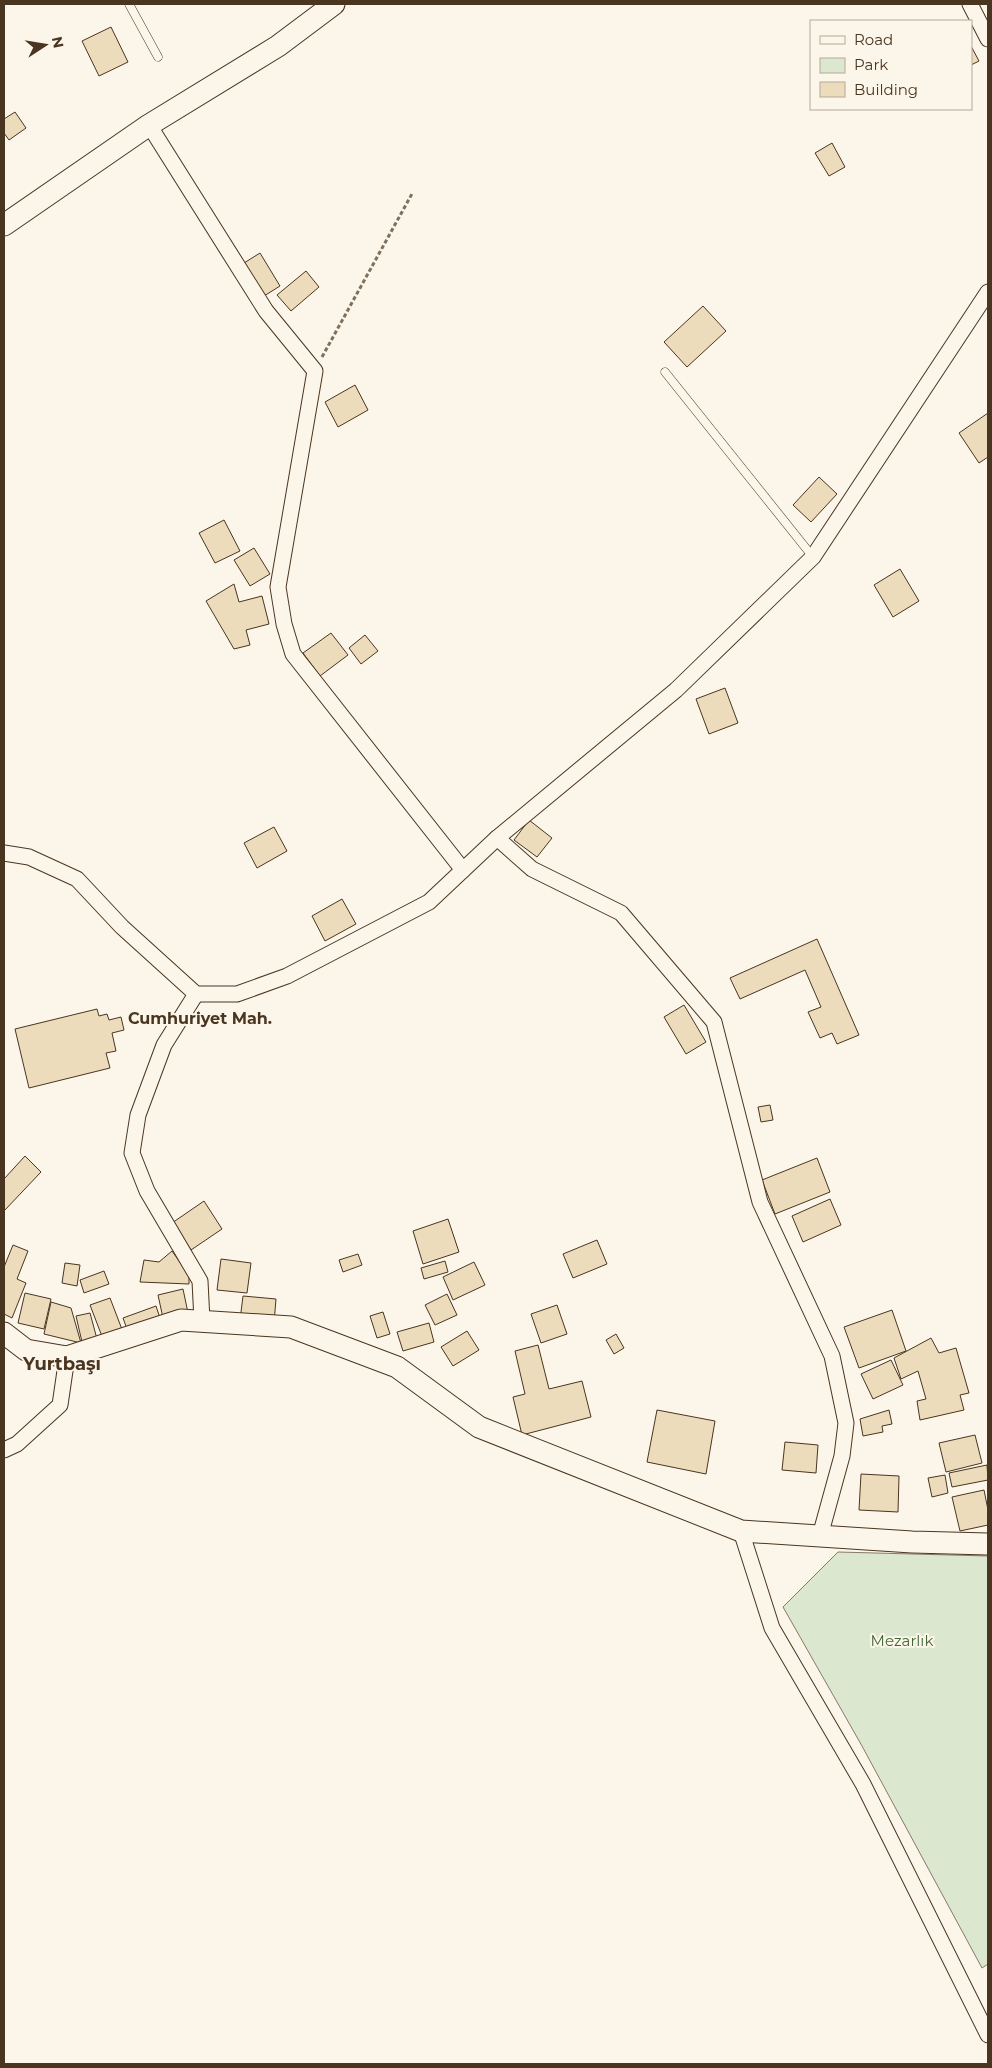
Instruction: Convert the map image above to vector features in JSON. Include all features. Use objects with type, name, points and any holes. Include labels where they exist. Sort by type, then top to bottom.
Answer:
[{"type":"street","points":[[4,225],[149,125],[278,46],[334,4]]},
{"type":"street","points":[[970,4],[988,39]]},
{"type":"street","points":[[149,125],[266,311],[315,371],[278,587],[288,639],[293,654],[463,870]]},
{"type":"street","points":[[4,853],[29,857],[77,879],[122,927],[196,994],[238,994],[287,976],[429,902],[497,838],[676,690],[813,557],[988,292]]},
{"type":"street","points":[[497,838],[532,869],[621,913],[714,1022],[760,1202],[832,1356],[846,1423],[842,1456],[820,1536]]},
{"type":"street","points":[[196,994],[164,1045],[138,1115],[132,1152],[147,1191],[200,1281],[202,1322]]},
{"type":"street","points":[[4,1333],[26,1350],[67,1357],[182,1320],[290,1327],[398,1367],[479,1427],[741,1531],[912,1542],[988,1544]]},
{"type":"street","points":[[4,1450],[17,1444],[60,1405],[67,1357]]},
{"type":"street","points":[[741,1531],[772,1628],[863,1784],[988,2035]]},
{"type":"lane","points":[[129,4],[158,57]]},
{"type":"lane","points":[[665,372],[813,557]]},
{"type":"path","points":[[315,371],[413,192]]},
{"type":"green space","name":"Mezarlık","points":[[838,1552],[988,1556],[988,1964],[982,1968],[862,1746],[783,1607]]},
{"type":"building","points":[[111,27],[128,62],[99,76],[82,41]]},
{"type":"building","points":[[972,48],[979,61],[972,64]]},
{"type":"building","points":[[15,112],[26,128],[9,140],[4,133],[4,119]]},
{"type":"building","points":[[832,143],[845,167],[829,176],[815,153]]},
{"type":"building","points":[[260,253],[280,286],[264,296],[244,263]]},
{"type":"building","points":[[306,271],[319,287],[291,311],[277,295]]},
{"type":"building","points":[[703,306],[726,331],[687,367],[664,342]]},
{"type":"building","points":[[355,385],[368,410],[338,427],[325,402]]},
{"type":"building","points":[[988,413],[988,457],[979,463],[959,433]]},
{"type":"building","points":[[819,477],[837,494],[811,522],[793,505]]},
{"type":"building","points":[[224,520],[240,551],[215,563],[199,533]]},
{"type":"building","points":[[254,548],[270,574],[250,586],[234,560]]},
{"type":"building","points":[[900,569],[919,601],[893,617],[874,585]]},
{"type":"building","points":[[234,584],[239,602],[262,596],[269,624],[246,630],[250,645],[234,649],[206,601]]},
{"type":"building","points":[[331,633],[348,655],[320,676],[303,653]]},
{"type":"building","points":[[365,635],[378,651],[361,664],[349,648]]},
{"type":"building","points":[[725,688],[738,723],[709,734],[696,699]]},
{"type":"building","points":[[529,820],[552,838],[537,857],[514,840]]},
{"type":"building","points":[[274,827],[287,851],[257,868],[244,843]]},
{"type":"building","points":[[342,899],[356,924],[325,941],[312,916]]},
{"type":"building","points":[[817,939],[859,1035],[837,1044],[832,1033],[820,1038],[808,1012],[821,1007],[805,970],[740,999],[730,978]]},
{"type":"building","points":[[684,1005],[706,1042],[686,1054],[664,1017]]},
{"type":"building","points":[[97,1009],[99,1016],[107,1014],[109,1020],[121,1017],[124,1030],[112,1033],[116,1051],[106,1053],[110,1068],[29,1088],[15,1029]]},
{"type":"building","points":[[770,1105],[773,1120],[761,1122],[758,1107]]},
{"type":"building","points":[[25,1156],[41,1172],[4,1211],[4,1179]]},
{"type":"building","points":[[817,1158],[830,1192],[775,1214],[762,1180]]},
{"type":"building","points":[[830,1199],[841,1225],[803,1242],[792,1216]]},
{"type":"building","points":[[204,1201],[222,1229],[191,1250],[172,1223]]},
{"type":"building","points":[[448,1219],[459,1252],[423,1264],[413,1231]]},
{"type":"building","points":[[597,1240],[607,1264],[573,1278],[563,1254]]},
{"type":"building","points":[[13,1245],[28,1251],[17,1279],[26,1283],[12,1318],[4,1314],[4,1267]]},
{"type":"building","points":[[172,1251],[189,1275],[189,1284],[140,1282],[144,1260],[159,1262]]},
{"type":"building","points":[[358,1254],[362,1265],[343,1272],[339,1260]]},
{"type":"building","points":[[221,1259],[251,1263],[247,1293],[217,1290]]},
{"type":"building","points":[[445,1261],[448,1272],[424,1279],[421,1268]]},
{"type":"building","points":[[474,1262],[485,1285],[453,1300],[443,1277]]},
{"type":"building","points":[[65,1263],[80,1265],[77,1286],[62,1283]]},
{"type":"building","points":[[104,1271],[109,1284],[84,1293],[80,1280]]},
{"type":"building","points":[[183,1289],[188,1313],[163,1318],[158,1295]]},
{"type":"building","points":[[25,1293],[51,1299],[44,1329],[18,1323]]},
{"type":"building","points":[[447,1294],[457,1315],[435,1325],[425,1305]]},
{"type":"building","points":[[243,1296],[276,1299],[274,1323],[240,1320]]},
{"type":"building","points":[[110,1298],[123,1332],[103,1339],[90,1305]]},
{"type":"building","points":[[51,1302],[71,1308],[81,1343],[44,1334]]},
{"type":"building","points":[[557,1305],[567,1334],[541,1343],[531,1314]]},
{"type":"building","points":[[156,1306],[160,1318],[127,1329],[123,1318]]},
{"type":"building","points":[[892,1310],[906,1351],[859,1368],[844,1327]]},
{"type":"building","points":[[383,1312],[390,1334],[377,1338],[370,1316]]},
{"type":"building","points":[[90,1313],[97,1339],[82,1342],[76,1316]]},
{"type":"building","points":[[429,1323],[434,1342],[403,1351],[397,1332]]},
{"type":"building","points":[[467,1331],[479,1350],[453,1366],[441,1347]]},
{"type":"building","points":[[616,1334],[624,1348],[614,1354],[606,1340]]},
{"type":"building","points":[[931,1338],[939,1353],[956,1348],[969,1393],[960,1395],[964,1410],[920,1420],[917,1401],[926,1399],[918,1371],[901,1379],[894,1358]]},
{"type":"building","points":[[538,1345],[549,1389],[582,1381],[591,1417],[522,1435],[513,1397],[525,1394],[515,1351]]},
{"type":"building","points":[[891,1360],[903,1385],[873,1399],[861,1374]]},
{"type":"building","points":[[657,1410],[715,1421],[706,1474],[647,1462]]},
{"type":"building","points":[[889,1410],[892,1424],[882,1426],[883,1432],[863,1436],[860,1419]]},
{"type":"building","points":[[975,1435],[982,1463],[946,1472],[939,1443]]},
{"type":"building","points":[[785,1442],[818,1445],[816,1473],[782,1470]]},
{"type":"building","points":[[987,1465],[988,1480],[952,1487],[949,1473]]},
{"type":"building","points":[[861,1474],[899,1476],[898,1512],[859,1510]]},
{"type":"building","points":[[945,1475],[948,1493],[932,1497],[928,1478]]},
{"type":"building","points":[[984,1490],[988,1510],[988,1525],[960,1531],[952,1497]]},
{"type":"district","name":"Cumhuriyet Mah.","points":[[200,1018]]},
{"type":"district","name":"Yurtbaşı","points":[[62,1364]]}]
